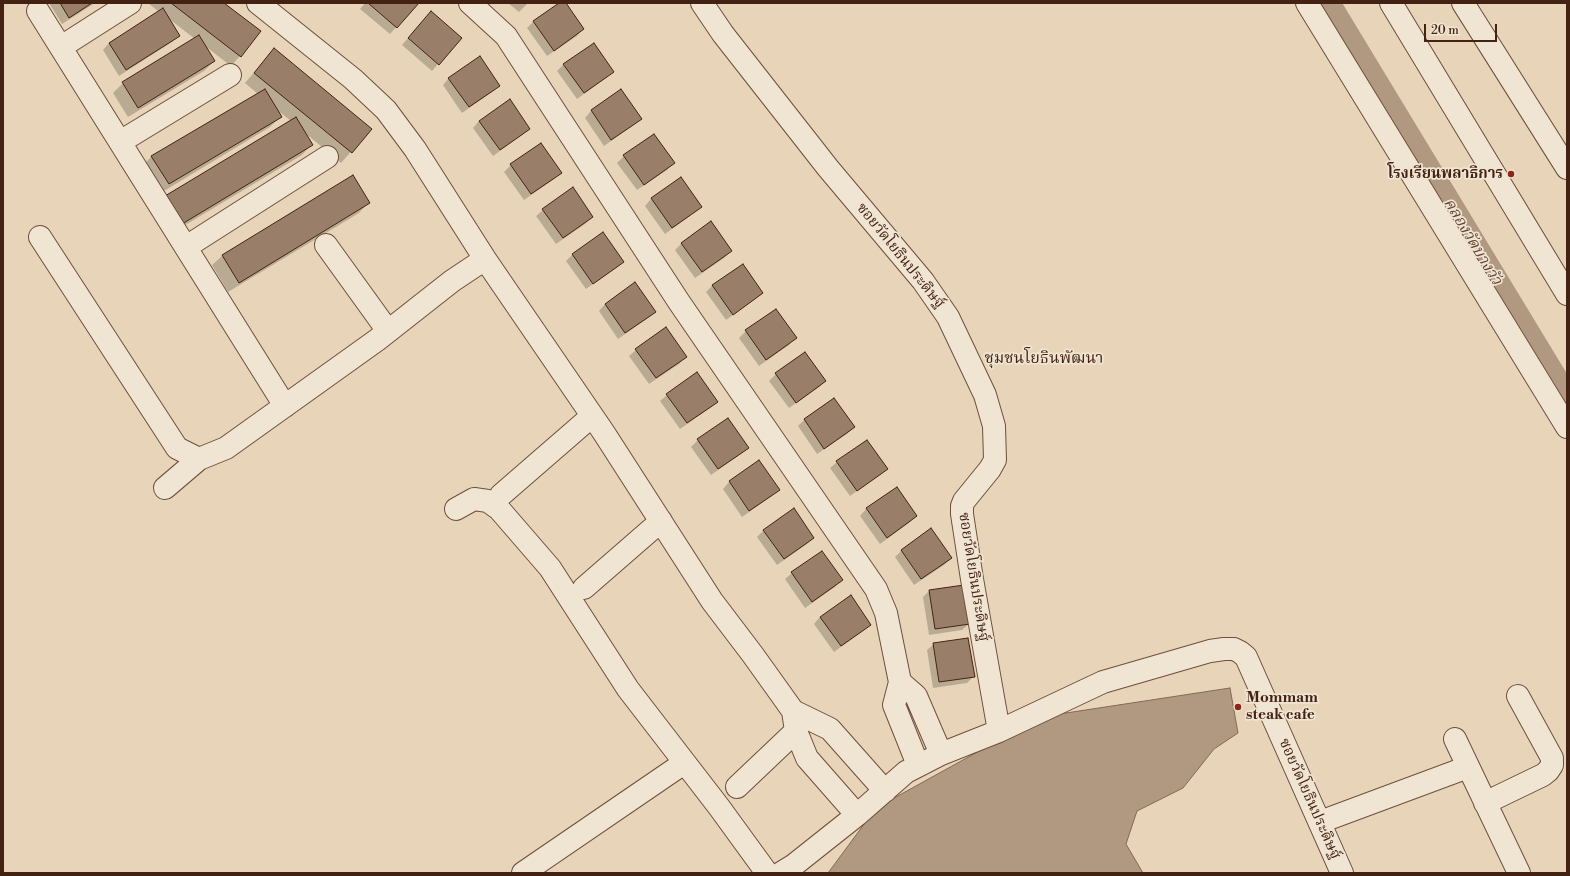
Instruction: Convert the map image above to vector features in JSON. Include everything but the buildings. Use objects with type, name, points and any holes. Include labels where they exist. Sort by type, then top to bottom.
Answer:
[{"type":"street","points":[[61,47],[130,3]]},
{"type":"street","points":[[258,3],[353,78],[386,110],[415,149],[485,260],[592,416],[712,601],[753,655],[795,721],[807,758],[857,815]]},
{"type":"street","points":[[470,3],[506,36],[679,302],[876,588],[886,613],[900,682],[894,705],[918,766]]},
{"type":"street","name":"ซอยวัดโยธินประดิษฐ์","points":[[702,3],[723,34],[828,168],[923,281],[948,317],[986,395],[994,426],[995,460],[990,469],[964,501],[962,506],[962,514],[999,731],[1103,682],[1210,651],[1224,649],[1240,652],[1246,657],[1342,873]]},
{"type":"street","points":[[1307,3],[1567,427]]},
{"type":"street","points":[[1391,3],[1567,294]]},
{"type":"street","points":[[1463,3],[1567,168]]},
{"type":"street","points":[[38,11],[285,406]]},
{"type":"street","points":[[120,142],[230,75]]},
{"type":"street","points":[[186,247],[327,157]]},
{"type":"street","points":[[40,237],[177,448],[199,459]]},
{"type":"street","points":[[326,245],[388,331]]},
{"type":"street","points":[[165,488],[199,459],[226,448],[388,331],[452,281],[485,260]]},
{"type":"street","points":[[501,495],[592,416]]},
{"type":"street","points":[[456,509],[474,499],[488,501],[498,509],[550,568],[628,689],[719,807],[766,873]]},
{"type":"street","points":[[584,588],[661,521]]},
{"type":"street","points":[[900,682],[916,696],[941,754]]},
{"type":"street","points":[[1485,803],[1543,775],[1552,765],[1552,758],[1518,696]]},
{"type":"street","points":[[737,787],[795,721]]},
{"type":"street","points":[[795,721],[830,729],[885,791]]},
{"type":"street","points":[[781,873],[794,865],[857,815],[906,772],[941,754],[999,731]]},
{"type":"street","points":[[1455,739],[1518,873]]},
{"type":"street","points":[[523,873],[684,763]]},
{"type":"street","points":[[1320,822],[1468,767]]},
{"type":"shaded area","points":[[1230,688],[1238,733],[1214,749],[1183,788],[1137,811],[1126,844],[1143,873],[828,873],[876,808],[981,750],[1033,718]]},
{"type":"waterway","name":"คลองวัดบางวัว","points":[[1327,3],[1567,399]]},
{"type":"place","name":"โรงเรียนพลาธิการ","points":[[1511,174]]},
{"type":"place","name":"Mommam steak cafe","points":[[1238,707]]},
{"type":"district","name":"ชุมชนโยธินพัฒนา","points":[[1044,359]]}]
